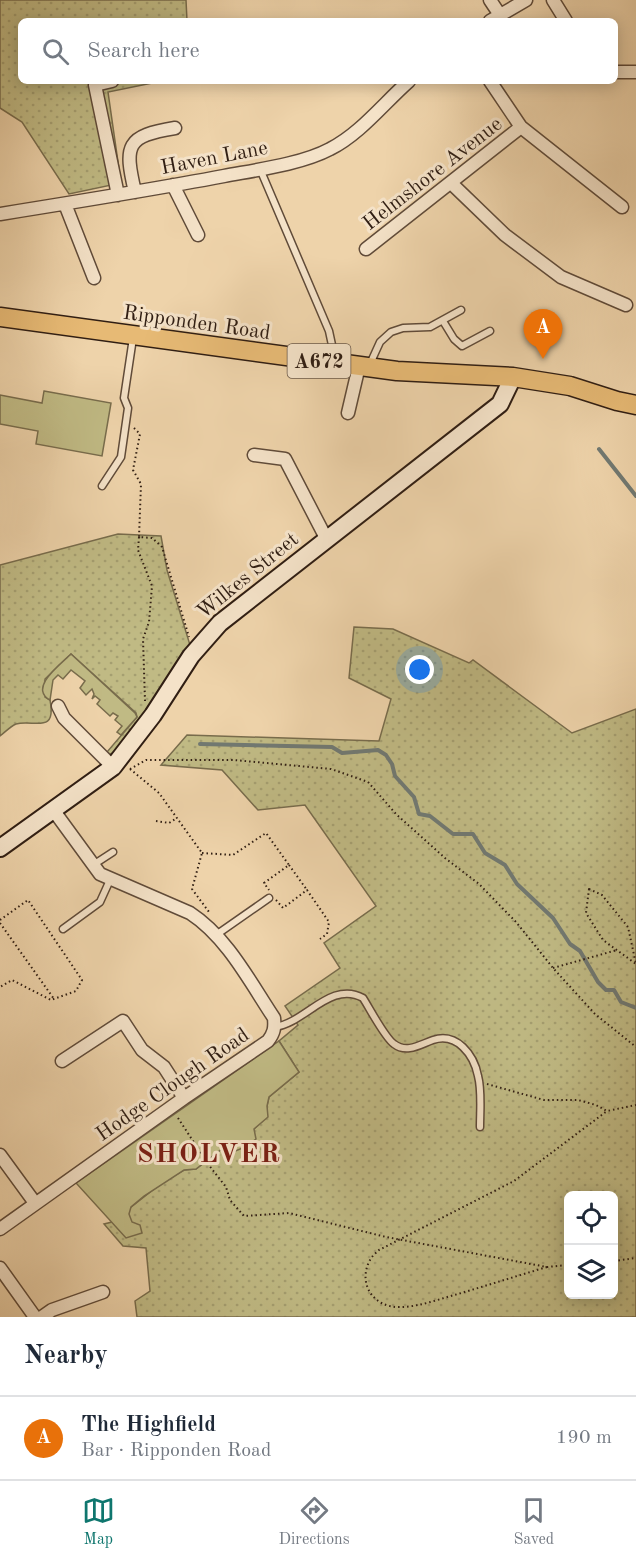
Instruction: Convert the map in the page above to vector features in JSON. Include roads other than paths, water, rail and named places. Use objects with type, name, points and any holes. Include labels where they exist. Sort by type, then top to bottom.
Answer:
[{"type":"main road","name":"Ripponden Road","points":[[0,317],[397,371],[513,377],[570,386],[636,405]]},
{"type":"street","points":[[490,0],[495,18],[526,0]]},
{"type":"street","points":[[553,0],[564,18]]},
{"type":"street","points":[[618,72],[636,72]]},
{"type":"street","points":[[99,84],[95,85],[118,195]]},
{"type":"street","name":"Haven Lane","points":[[0,214],[260,169],[317,155],[335,147],[353,133],[406,84]]},
{"type":"street","points":[[492,84],[521,127],[622,207]]},
{"type":"street","name":"Helmshore Avenue","points":[[366,249],[521,127]]},
{"type":"street","points":[[135,192],[128,158],[130,147],[148,132],[175,128]]},
{"type":"street","points":[[451,183],[505,235],[561,277],[626,305]]},
{"type":"street","points":[[173,185],[198,235]]},
{"type":"street","points":[[65,204],[94,278]]},
{"type":"street","points":[[348,413],[364,367]]},
{"type":"street","name":"Wilkes Street","points":[[0,849],[113,767],[153,715],[196,650],[220,623],[500,404],[513,377]]},
{"type":"street","points":[[254,455],[285,459],[327,540]]},
{"type":"street","points":[[58,706],[64,718],[113,767]]},
{"type":"street","name":"Hodge Clough Road","points":[[0,1229],[268,1041],[275,1027],[274,1018],[216,935],[205,924],[190,913],[100,874],[54,811]]},
{"type":"street","points":[[62,1061],[123,1021],[142,1050],[164,1066],[184,1098]]},
{"type":"street","points":[[0,1155],[35,1203]]},
{"type":"street","points":[[0,1268],[34,1317]]},
{"type":"street","points":[[42,1317],[52,1310],[103,1292]]},
{"type":"lane","points":[[260,169],[329,330],[335,363]]},
{"type":"lane","points":[[364,367],[380,342],[391,332],[403,328],[430,327],[461,310]]},
{"type":"lane","points":[[443,321],[462,346],[490,331]]},
{"type":"lane","points":[[102,486],[121,458],[128,408],[124,399],[134,336]]},
{"type":"lane","points":[[92,866],[112,852]]},
{"type":"lane","points":[[63,929],[100,902],[110,880]]},
{"type":"lane","points":[[216,935],[269,898]]},
{"type":"lane","points":[[275,1027],[287,1026],[313,1007],[335,995],[355,994],[363,998],[393,1044],[402,1048],[413,1048],[445,1038],[463,1047],[471,1058],[479,1082],[480,1127]]},
{"type":"waterway","points":[[599,449],[636,496]]},
{"type":"waterway","points":[[200,744],[332,747],[342,753],[378,750],[386,755],[392,764],[395,776],[414,797],[419,814],[430,816],[453,834],[473,834],[485,853],[505,865],[517,884],[553,918],[570,944],[580,951],[598,982],[606,990],[614,990],[621,1002],[636,1008]]},
{"type":"place","name":"The Highfield","points":[[543,359]]},
{"type":"district","name":"SHOLVER","points":[[209,1153]]}]
